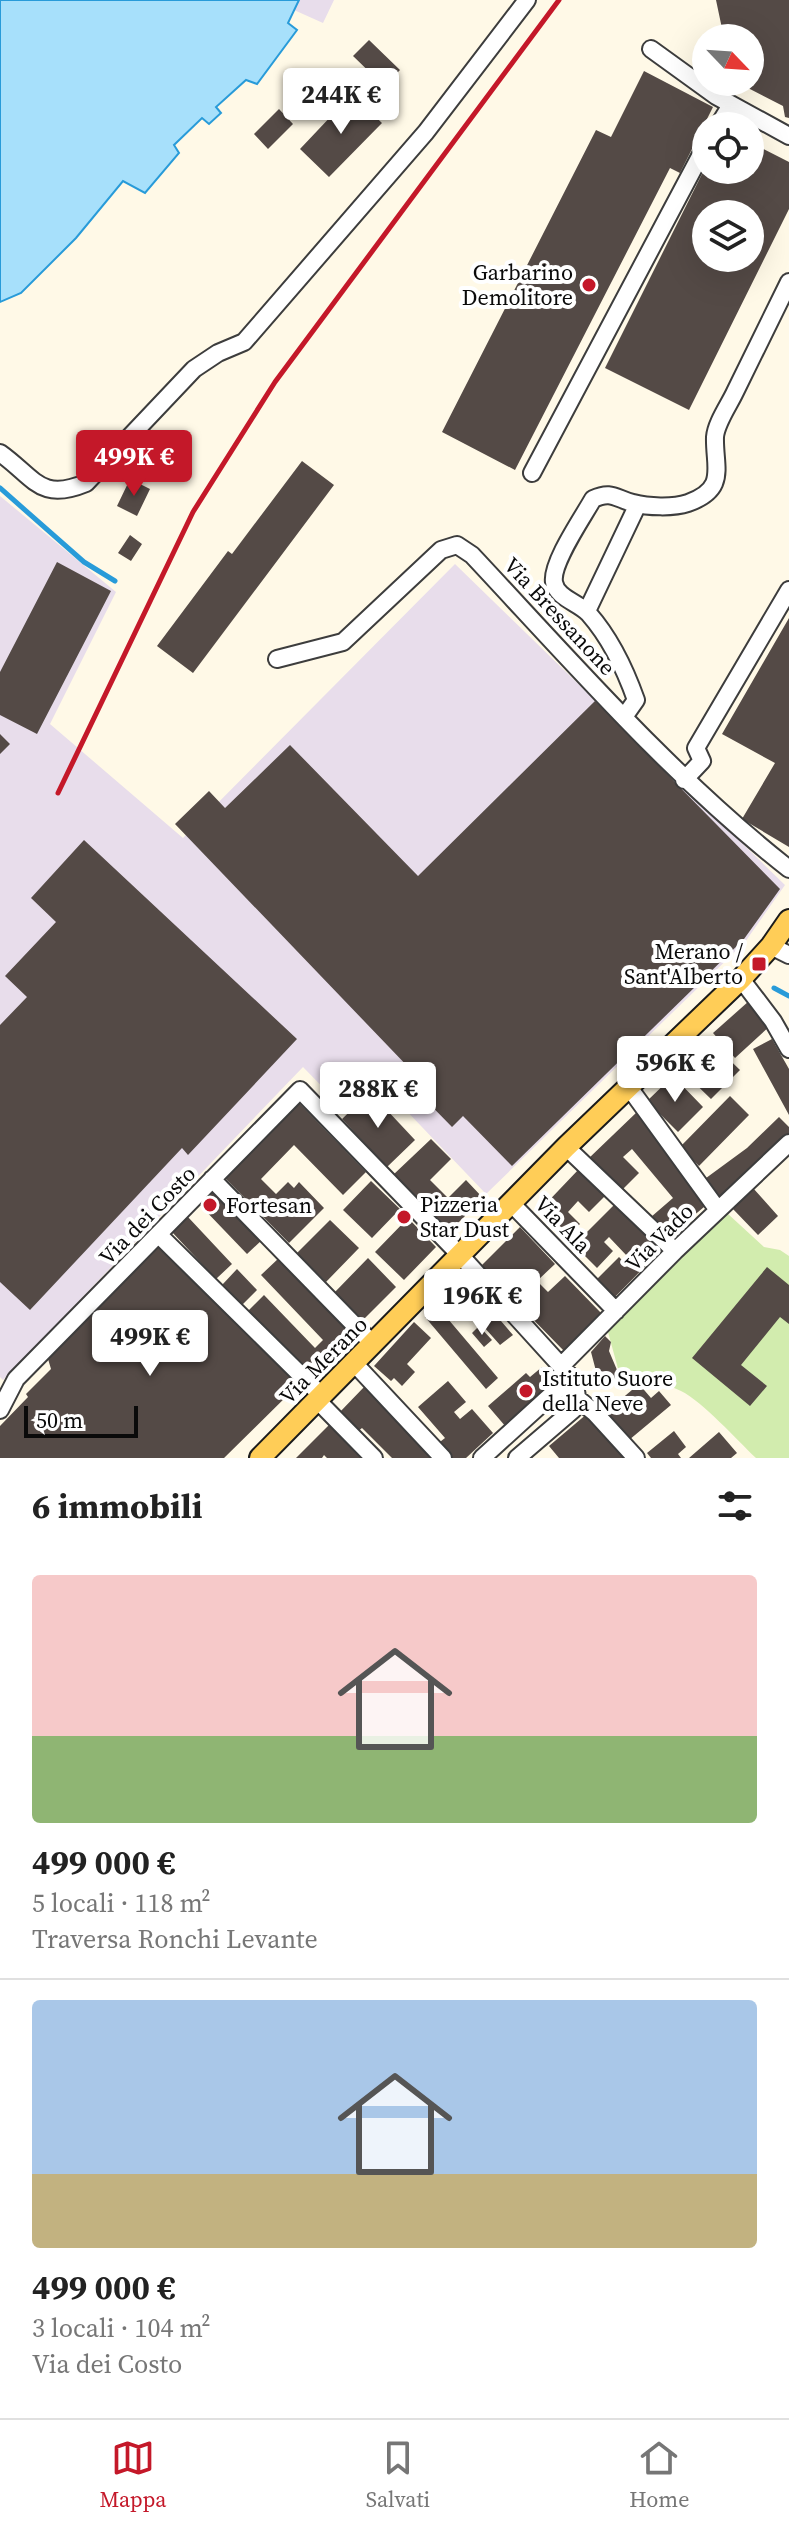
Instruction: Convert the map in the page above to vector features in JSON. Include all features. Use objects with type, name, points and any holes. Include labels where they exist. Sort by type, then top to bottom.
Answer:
[{"type":"main road","name":"Via Merano","points":[[260,1458],[373,1344],[444,1285],[460,1255],[628,1086],[741,979],[780,950],[789,920]]},
{"type":"street","points":[[0,453],[42,487],[53,492],[67,491],[86,483],[194,369],[218,353],[244,342],[426,132],[527,0]]},
{"type":"street","points":[[651,49],[731,105],[789,136]]},
{"type":"street","points":[[727,112],[731,105]]},
{"type":"street","points":[[532,473],[692,171]]},
{"type":"street","points":[[624,717],[636,700],[610,642],[587,611],[558,591],[553,580],[560,559],[593,499],[601,495],[616,495],[638,504],[683,505],[700,498],[713,485],[718,468],[715,437],[789,282]]},
{"type":"street","points":[[587,611],[638,504]]},
{"type":"street","name":"Via Bressanone","points":[[277,659],[343,642],[441,550],[457,545],[472,555],[684,780],[789,869]]},
{"type":"street","points":[[684,780],[702,761],[696,748],[789,590]]},
{"type":"street","points":[[741,979],[773,1021],[789,1049]]},
{"type":"street","points":[[628,1086],[718,1210]]},
{"type":"street","name":"Via dei Costo","points":[[1,1408],[16,1379],[300,1090],[460,1255]]},
{"type":"street","name":"Via Vado","points":[[482,1458],[567,1371],[616,1311],[789,1143]]},
{"type":"street","points":[[566,1147],[675,1251]]},
{"type":"street","points":[[212,1179],[373,1344]]},
{"type":"street","name":"Via Ala","points":[[511,1203],[616,1311]]},
{"type":"street","points":[[159,1235],[374,1458]]},
{"type":"street","points":[[460,1255],[567,1371],[577,1390],[578,1399],[573,1410],[517,1458]]},
{"type":"street","points":[[354,1363],[443,1458]]},
{"type":"street","points":[[578,1399],[636,1458]]},
{"type":"shaded area","points":[[299,0],[334,0],[323,23],[294,10]]},
{"type":"shaded area","points":[[0,496],[116,592],[50,724],[183,838],[455,564],[785,885],[745,942],[486,1194],[378,1081],[345,1110],[303,1067],[3,1380],[0,1377]]},
{"type":"shaded area","points":[[453,1289],[470,1307],[454,1322],[438,1304]]},
{"type":"green space","points":[[727,1213],[764,1247],[780,1250],[789,1256],[789,1458],[756,1458],[690,1396],[659,1383],[620,1376],[608,1332]]},
{"type":"water","points":[[0,0],[299,0],[288,23],[297,30],[257,84],[246,80],[216,107],[221,113],[209,124],[202,118],[174,145],[179,153],[145,193],[123,181],[76,238],[21,293],[0,302]]},
{"type":"building","points":[[716,0],[789,0],[789,118],[785,117],[783,106],[764,96],[764,24],[721,24]]},
{"type":"building","points":[[369,40],[400,70],[384,86],[353,56]]},
{"type":"building","points":[[644,71],[713,107],[710,112],[692,112],[692,149],[680,173],[670,168],[515,470],[442,432],[596,130],[611,137]]},
{"type":"building","points":[[352,94],[382,123],[329,177],[300,149]]},
{"type":"building","points":[[279,109],[293,124],[268,149],[254,134]]},
{"type":"building","points":[[764,149],[789,162],[789,209],[764,259],[764,200],[692,200],[692,272],[758,272],[689,410],[605,368],[697,184],[764,184]]},
{"type":"building","points":[[302,461],[334,485],[193,673],[157,646],[228,551],[232,554]]},
{"type":"building","points":[[130,479],[150,489],[137,516],[117,506]]},
{"type":"building","points":[[130,535],[142,544],[131,561],[118,553]]},
{"type":"building","points":[[57,562],[111,591],[37,734],[0,715],[0,672]]},
{"type":"building","points":[[789,618],[789,847],[742,819],[775,763],[722,734]]},
{"type":"building","points":[[595,701],[780,889],[744,939],[512,1166],[463,1116],[452,1127],[404,1078],[412,1071],[175,824],[209,791],[225,808],[290,745],[418,876]]},
{"type":"building","points":[[0,734],[10,744],[0,754]]},
{"type":"building","points":[[84,840],[297,1039],[188,1155],[182,1148],[30,1310],[0,1282],[0,1025],[27,997],[5,976],[56,922],[31,898]]},
{"type":"building","points":[[749,1001],[771,1025],[735,1058],[713,1033]]},
{"type":"building","points":[[708,1039],[740,1070],[711,1099],[680,1069]]},
{"type":"building","points":[[772,1039],[789,1069],[789,1115],[753,1049]]},
{"type":"building","points":[[673,1076],[703,1107],[678,1132],[647,1101]]},
{"type":"building","points":[[370,1092],[415,1140],[387,1167],[342,1119]]},
{"type":"building","points":[[730,1096],[749,1115],[699,1166],[680,1147]]},
{"type":"building","points":[[299,1103],[366,1172],[343,1195],[294,1145],[261,1179],[276,1194],[288,1182],[294,1188],[299,1182],[324,1208],[289,1243],[224,1177]]},
{"type":"building","points":[[638,1111],[710,1202],[668,1237],[651,1217],[673,1198],[632,1149],[623,1157],[639,1173],[620,1192],[588,1159]]},
{"type":"building","points":[[779,1117],[789,1127],[789,1135],[718,1202],[702,1181],[747,1148]]},
{"type":"building","points":[[431,1139],[451,1159],[430,1180],[448,1198],[466,1180],[483,1198],[449,1232],[393,1175]]},
{"type":"building","points":[[579,1169],[606,1195],[589,1212],[578,1201],[568,1212],[580,1224],[565,1239],[538,1212]]},
{"type":"building","points":[[371,1181],[400,1209],[372,1238],[343,1210]]},
{"type":"building","points":[[753,1188],[778,1216],[758,1235],[732,1208]]},
{"type":"building","points":[[216,1189],[263,1239],[247,1254],[200,1205]]},
{"type":"building","points":[[615,1204],[661,1250],[614,1298],[596,1280],[619,1257],[622,1260],[627,1256],[609,1237],[604,1242],[613,1251],[597,1268],[574,1245]]},
{"type":"building","points":[[188,1217],[232,1264],[216,1279],[172,1232]]},
{"type":"building","points":[[408,1218],[436,1247],[404,1280],[375,1252]]},
{"type":"building","points":[[330,1220],[359,1248],[326,1282],[297,1253]]},
{"type":"building","points":[[520,1227],[555,1264],[537,1281],[548,1292],[565,1276],[602,1314],[564,1351],[481,1266]]},
{"type":"building","points":[[160,1242],[298,1385],[224,1458],[0,1458],[0,1426],[51,1369],[48,1359]]},
{"type":"building","points":[[280,1257],[352,1332],[308,1374],[248,1311],[264,1295],[315,1348],[323,1340],[261,1275]]},
{"type":"building","points":[[368,1258],[396,1287],[363,1320],[335,1292]]},
{"type":"building","points":[[767,1267],[789,1285],[789,1324],[780,1317],[741,1365],[767,1386],[750,1406],[692,1358]]},
{"type":"building","points":[[237,1269],[257,1290],[242,1305],[222,1285]]},
{"type":"building","points":[[466,1278],[488,1304],[479,1314],[455,1289]]},
{"type":"building","points":[[437,1306],[498,1378],[486,1389],[425,1317]]},
{"type":"building","points":[[489,1307],[513,1335],[500,1345],[476,1318]]},
{"type":"building","points":[[414,1322],[431,1338],[407,1364],[415,1372],[402,1386],[374,1366]]},
{"type":"building","points":[[479,1326],[492,1340],[484,1347],[472,1333]]},
{"type":"building","points":[[605,1336],[611,1342],[609,1351],[617,1370],[615,1379],[596,1371],[591,1352]]},
{"type":"building","name":"Istituto Suore della Neve","points":[[542,1367],[555,1383],[506,1427],[488,1406],[526,1373],[530,1377]]},
{"type":"building","points":[[448,1381],[466,1402],[454,1412],[460,1419],[472,1409],[493,1433],[466,1458],[447,1458],[436,1445],[445,1438],[418,1407]]},
{"type":"building","points":[[639,1384],[651,1398],[659,1391],[671,1405],[629,1440],[606,1412]]},
{"type":"building","points":[[365,1386],[438,1458],[392,1458],[362,1428],[357,1432],[338,1414]]},
{"type":"building","points":[[588,1413],[626,1458],[559,1458],[549,1446]]},
{"type":"building","points":[[330,1424],[363,1458],[327,1458],[324,1455],[322,1458],[296,1458]]},
{"type":"building","points":[[674,1431],[686,1447],[678,1454],[681,1458],[651,1458],[647,1453]]},
{"type":"building","points":[[719,1432],[737,1453],[731,1458],[689,1458]]},
{"type":"waterway","points":[[0,488],[84,562],[115,581]]},
{"type":"waterway","points":[[774,988],[789,996]]},
{"type":"railway","points":[[58,793],[193,512],[275,382],[559,0]]},
{"type":"place","name":"Garbarino Demolitore","points":[[589,285]]},
{"type":"place","name":"Merano / Sant'Alberto","points":[[759,964]]},
{"type":"place","name":"Fortesan","points":[[210,1205]]},
{"type":"place","name":"Pizzeria Star Dust","points":[[404,1217]]},
{"type":"place","name":"Istituto Suore della Neve","points":[[526,1391]]}]
